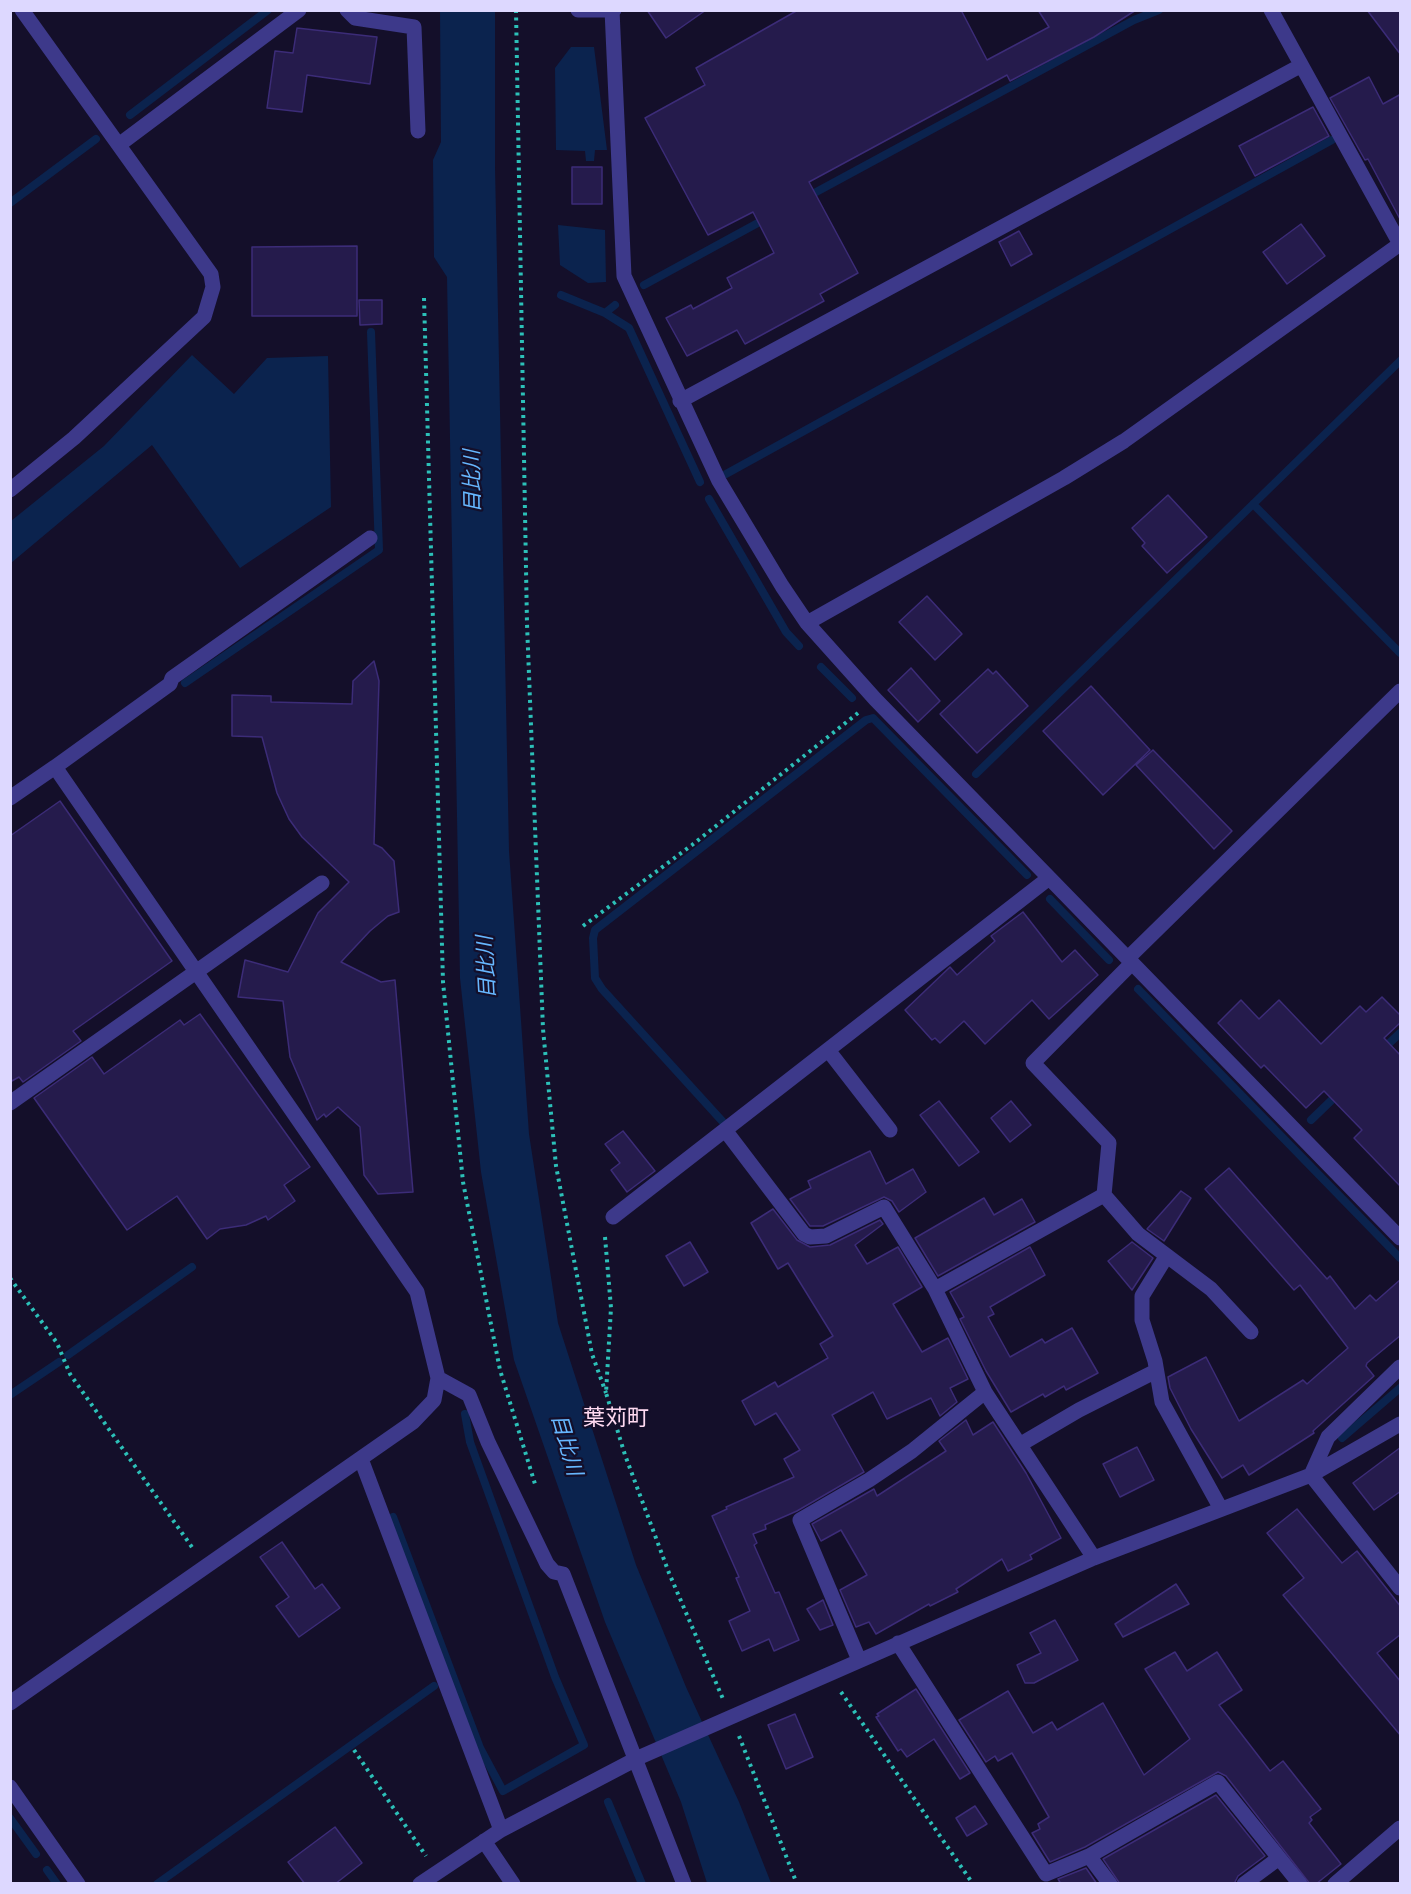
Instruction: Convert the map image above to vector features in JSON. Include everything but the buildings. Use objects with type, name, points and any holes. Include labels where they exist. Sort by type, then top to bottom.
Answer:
[{"type":"street","points":[[10,490],[74,438],[204,317],[210,305],[213,287],[211,274],[22,10]]},
{"type":"street","points":[[120,144],[299,10]]},
{"type":"street","points":[[347,10],[355,18],[414,27],[418,132]]},
{"type":"street","points":[[578,10],[612,11],[624,276],[719,481],[782,586],[807,623],[875,699],[1401,1238]]},
{"type":"street","points":[[807,623],[1064,478],[1124,441],[1401,243],[1300,66],[1271,10]]},
{"type":"street","points":[[680,401],[1300,66]]},
{"type":"street","points":[[10,798],[170,684],[172,678],[370,538]]},
{"type":"street","points":[[1251,1332],[1211,1289],[1138,1234],[1104,1195],[1110,1143],[1033,1063],[1130,960],[1401,691]]},
{"type":"street","points":[[10,1703],[413,1422],[434,1400],[438,1378],[417,1292],[55,767]]},
{"type":"street","points":[[613,1217],[1049,878]]},
{"type":"street","points":[[10,1103],[197,974],[322,883]]},
{"type":"street","points":[[828,1050],[890,1130]]},
{"type":"street","points":[[725,1130],[804,1234],[810,1237],[826,1236],[884,1207],[935,1289],[985,1392],[1094,1558]]},
{"type":"street","points":[[935,1289],[1104,1195]]},
{"type":"street","points":[[1166,1257],[1142,1296],[1142,1320],[1162,1402],[1221,1509]]},
{"type":"street","points":[[1311,1475],[1328,1437],[1401,1367]]},
{"type":"street","points":[[1021,1444],[1079,1410],[1156,1371]]},
{"type":"street","points":[[438,1378],[469,1395],[488,1442],[547,1564],[554,1572],[563,1574],[637,1758],[684,1884]]},
{"type":"street","points":[[859,1660],[800,1520],[903,1456],[985,1392]]},
{"type":"street","points":[[420,1884],[501,1830],[637,1758],[1094,1558],[1311,1475],[1401,1424]]},
{"type":"street","points":[[361,1459],[501,1830]]},
{"type":"street","points":[[1311,1475],[1401,1588]]},
{"type":"street","points":[[898,1643],[1046,1874],[1089,1856],[1218,1782],[1300,1884]]},
{"type":"street","points":[[10,1787],[78,1884]]},
{"type":"street","points":[[1335,1884],[1401,1828]]},
{"type":"street","points":[[484,1841],[513,1884]]},
{"type":"street","points":[[1089,1856],[1110,1884]]},
{"type":"street","points":[[1244,1884],[1279,1858]]},
{"type":"path","points":[[516,10],[527,624],[543,1029],[556,1166],[592,1354],[625,1455],[669,1574],[797,1884]]},
{"type":"path","points":[[424,298],[443,982],[463,1182],[500,1371],[538,1493]]},
{"type":"path","points":[[584,926],[692,845],[875,699]]},
{"type":"path","points":[[606,1393],[611,1308],[604,1251],[606,1226],[613,1217]]},
{"type":"path","points":[[10,1278],[57,1343],[70,1374],[206,1567]]},
{"type":"path","points":[[832,1672],[843,1696],[973,1884]]},
{"type":"path","points":[[354,1750],[437,1872]]},
{"type":"water","name":"目比川","points":[[440,11],[495,11],[495,167],[509,851],[529,1134],[558,1323],[636,1565],[686,1687],[739,1802],[771,1883],[707,1883],[681,1802],[605,1622],[514,1360],[481,1172],[460,978],[447,277],[434,257],[433,160],[441,142]]},
{"type":"water","points":[[571,47],[594,47],[607,150],[595,150],[594,161],[586,161],[585,151],[556,150],[555,68]]},
{"type":"water","points":[[558,225],[605,230],[606,282],[588,283],[560,265]]},
{"type":"water","points":[[192,355],[234,394],[267,358],[328,356],[331,507],[240,568],[152,445],[11,563],[11,521],[104,446]]},
{"type":"waterway","points":[[130,115],[268,10]]},
{"type":"waterway","points":[[807,197],[1134,20],[1159,10]]},
{"type":"waterway","points":[[10,203],[96,139]]},
{"type":"waterway","points":[[726,474],[1332,140]]},
{"type":"waterway","points":[[644,285],[767,218]]},
{"type":"waterway","points":[[561,295],[605,313],[629,328],[700,482]]},
{"type":"waterway","points":[[605,313],[615,305]]},
{"type":"waterway","points":[[185,683],[379,550],[371,332]]},
{"type":"waterway","points":[[976,774],[1400,361]]},
{"type":"waterway","points":[[709,499],[786,632],[799,646]]},
{"type":"waterway","points":[[1253,504],[1400,653]]},
{"type":"waterway","points":[[821,667],[852,698]]},
{"type":"waterway","points":[[723,1122],[602,989],[595,978],[593,938],[595,930],[866,720],[873,718],[1027,875]]},
{"type":"waterway","points":[[1050,899],[1109,960]]},
{"type":"waterway","points":[[1138,989],[1400,1258]]},
{"type":"waterway","points":[[1382,1050],[1400,1033]]},
{"type":"waterway","points":[[1311,1120],[1339,1093]]},
{"type":"waterway","points":[[68,1355],[192,1267]]},
{"type":"waterway","points":[[10,1395],[59,1362]]},
{"type":"waterway","points":[[1342,1438],[1400,1388]]},
{"type":"waterway","points":[[393,1517],[480,1748],[503,1791],[584,1745],[555,1677],[470,1442],[465,1414]]},
{"type":"waterway","points":[[157,1884],[434,1686]]},
{"type":"waterway","points":[[608,1802],[642,1884]]},
{"type":"waterway","points":[[10,1818],[36,1854]]},
{"type":"waterway","points":[[47,1870],[57,1884]]},
{"type":"district","name":"葉苅町","points":[[616,1419]]}]
